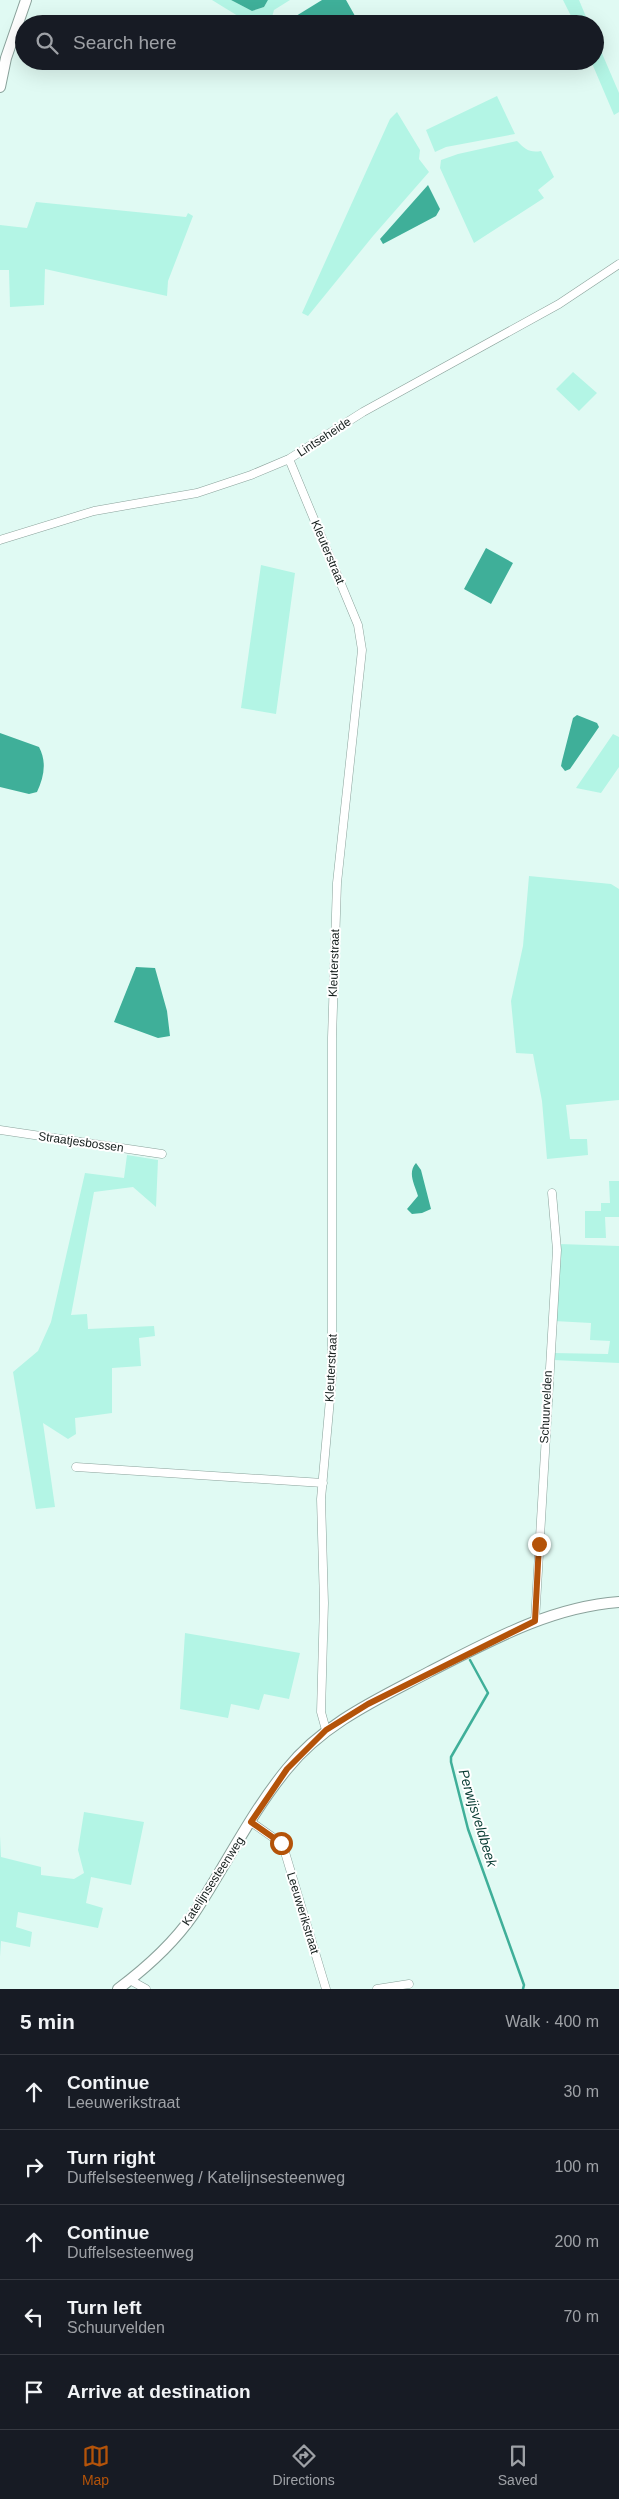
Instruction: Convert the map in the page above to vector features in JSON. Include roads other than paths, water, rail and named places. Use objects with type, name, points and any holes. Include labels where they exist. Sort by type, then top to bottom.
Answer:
[{"type":"street","points":[[21,15],[26,0]]},
{"type":"street","points":[[0,87],[15,32]]},
{"type":"street","name":"Lintseheide","points":[[0,540],[94,511],[197,493],[251,476],[289,459],[371,407],[558,304],[619,264]]},
{"type":"street","name":"Kleuterstraat","points":[[289,459],[358,625],[362,650],[337,883],[332,1038],[332,1377],[323,1483],[324,1603],[321,1712],[326,1730]]},
{"type":"street","name":"Straatjesbossen","points":[[0,1130],[162,1154]]},
{"type":"street","name":"Schuurvelden","points":[[535,1621],[556,1250],[552,1193]]},
{"type":"street","points":[[76,1467],[323,1483]]},
{"type":"street","name":"Katelijnsesteenweg","points":[[118,1989],[167,1948],[192,1917],[251,1822],[287,1769],[326,1730],[368,1704],[535,1621],[581,1606],[619,1602]]},
{"type":"street","name":"Leeuwerikstraat","points":[[251,1822],[281,1843],[284,1848],[326,1989]]},
{"type":"street","points":[[130,1980],[146,1989]]},
{"type":"street","points":[[376,1989],[409,1984]]},
{"type":"waterway","name":"Perwijsveldbeek","points":[[470,1660],[488,1693],[451,1757],[451,1762],[468,1829],[524,1985],[523,1989]]}]
